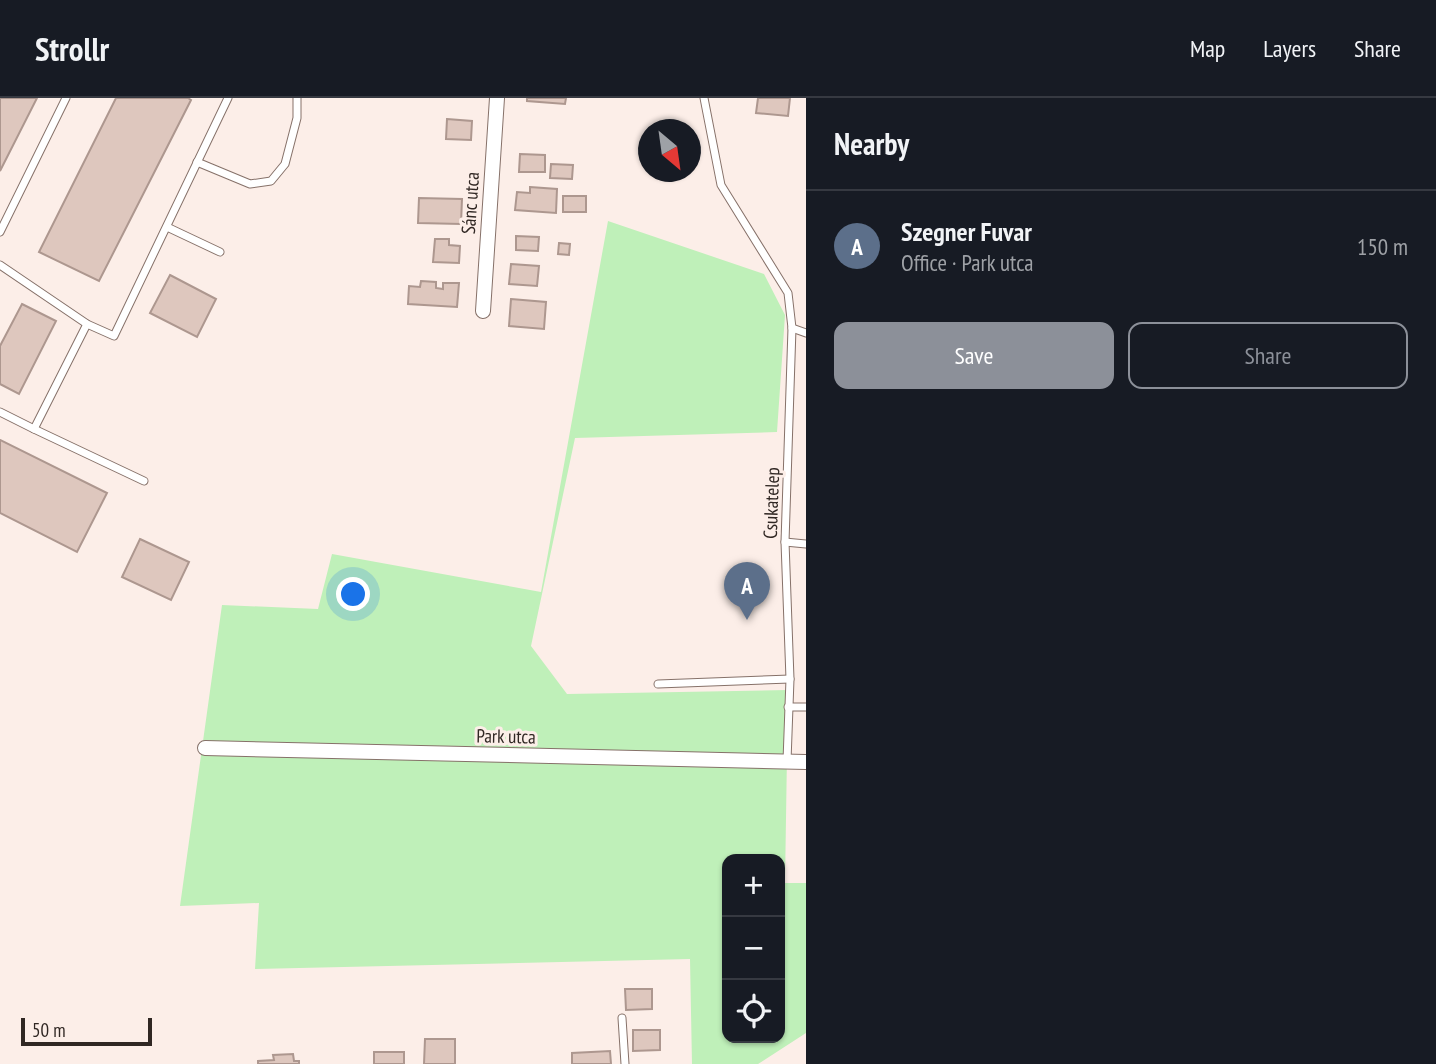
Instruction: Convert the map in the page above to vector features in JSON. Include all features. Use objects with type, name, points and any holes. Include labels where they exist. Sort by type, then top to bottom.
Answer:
[{"type":"street","name":"Sánc utca","points":[[483,311],[497,98]]},
{"type":"street","name":"Park utca","points":[[205,748],[806,762]]},
{"type":"lane","points":[[0,232],[66,98]]},
{"type":"lane","points":[[0,265],[87,324],[114,336],[228,98]]},
{"type":"lane","points":[[197,162],[250,184],[271,181],[285,164],[297,118],[297,98]]},
{"type":"lane","name":"Csukatelep","points":[[704,98],[721,185],[788,293],[792,328],[785,542],[790,679],[787,762]]},
{"type":"lane","points":[[167,227],[220,252]]},
{"type":"lane","points":[[34,429],[87,324]]},
{"type":"lane","points":[[792,328],[806,332]]},
{"type":"lane","points":[[0,412],[144,481]]},
{"type":"lane","points":[[785,542],[806,544]]},
{"type":"lane","points":[[658,684],[790,679]]},
{"type":"lane","points":[[788,707],[806,707]]},
{"type":"lane","points":[[622,1018],[625,1064]]},
{"type":"green space","points":[[608,221],[764,274],[785,315],[777,432],[575,438],[531,646],[567,694],[788,690],[785,883],[806,883],[806,1033],[758,1064],[692,1064],[690,959],[255,969],[259,903],[180,906],[222,605],[318,609],[332,554],[541,592]]},
{"type":"building","points":[[0,98],[37,98],[0,171]]},
{"type":"building","points":[[116,98],[191,100],[99,281],[39,252]]},
{"type":"building","points":[[527,98],[566,98],[565,104],[527,101]]},
{"type":"building","points":[[758,98],[790,98],[788,116],[756,113]]},
{"type":"building","points":[[447,119],[472,121],[471,140],[446,139]]},
{"type":"building","points":[[520,154],[545,155],[545,172],[519,172]]},
{"type":"building","points":[[551,164],[573,165],[572,179],[550,178]]},
{"type":"building","points":[[530,187],[557,189],[556,213],[515,210],[517,192],[530,193]]},
{"type":"building","points":[[563,196],[586,196],[586,212],[563,212]]},
{"type":"building","points":[[419,198],[462,199],[461,224],[418,223]]},
{"type":"building","points":[[516,236],[539,237],[538,251],[516,250]]},
{"type":"building","points":[[435,239],[449,239],[449,245],[460,246],[459,263],[433,262]]},
{"type":"building","points":[[559,243],[570,244],[569,255],[558,254]]},
{"type":"building","points":[[511,264],[539,266],[537,286],[509,284]]},
{"type":"building","points":[[170,275],[216,299],[197,337],[150,313]]},
{"type":"building","points":[[421,281],[436,282],[436,288],[443,289],[443,283],[459,283],[457,307],[408,304],[409,286],[420,287]]},
{"type":"building","points":[[511,299],[546,302],[544,329],[509,326]]},
{"type":"building","points":[[22,304],[56,321],[19,394],[0,384],[0,346]]},
{"type":"building","points":[[0,440],[107,493],[77,552],[0,513]]},
{"type":"building","points":[[140,539],[189,562],[171,600],[122,577]]},
{"type":"building","points":[[625,989],[652,989],[652,1009],[626,1010]]},
{"type":"building","points":[[633,1030],[660,1030],[660,1050],[633,1051]]},
{"type":"building","points":[[425,1039],[455,1039],[455,1064],[424,1064]]},
{"type":"building","points":[[610,1051],[611,1064],[572,1064],[572,1053]]},
{"type":"building","points":[[374,1052],[404,1052],[404,1064],[374,1064]]},
{"type":"building","points":[[293,1054],[294,1061],[299,1061],[299,1064],[258,1064],[258,1061],[274,1060],[273,1055]]},
{"type":"place","name":"Szegner Fuvar","points":[[747,620]]}]
